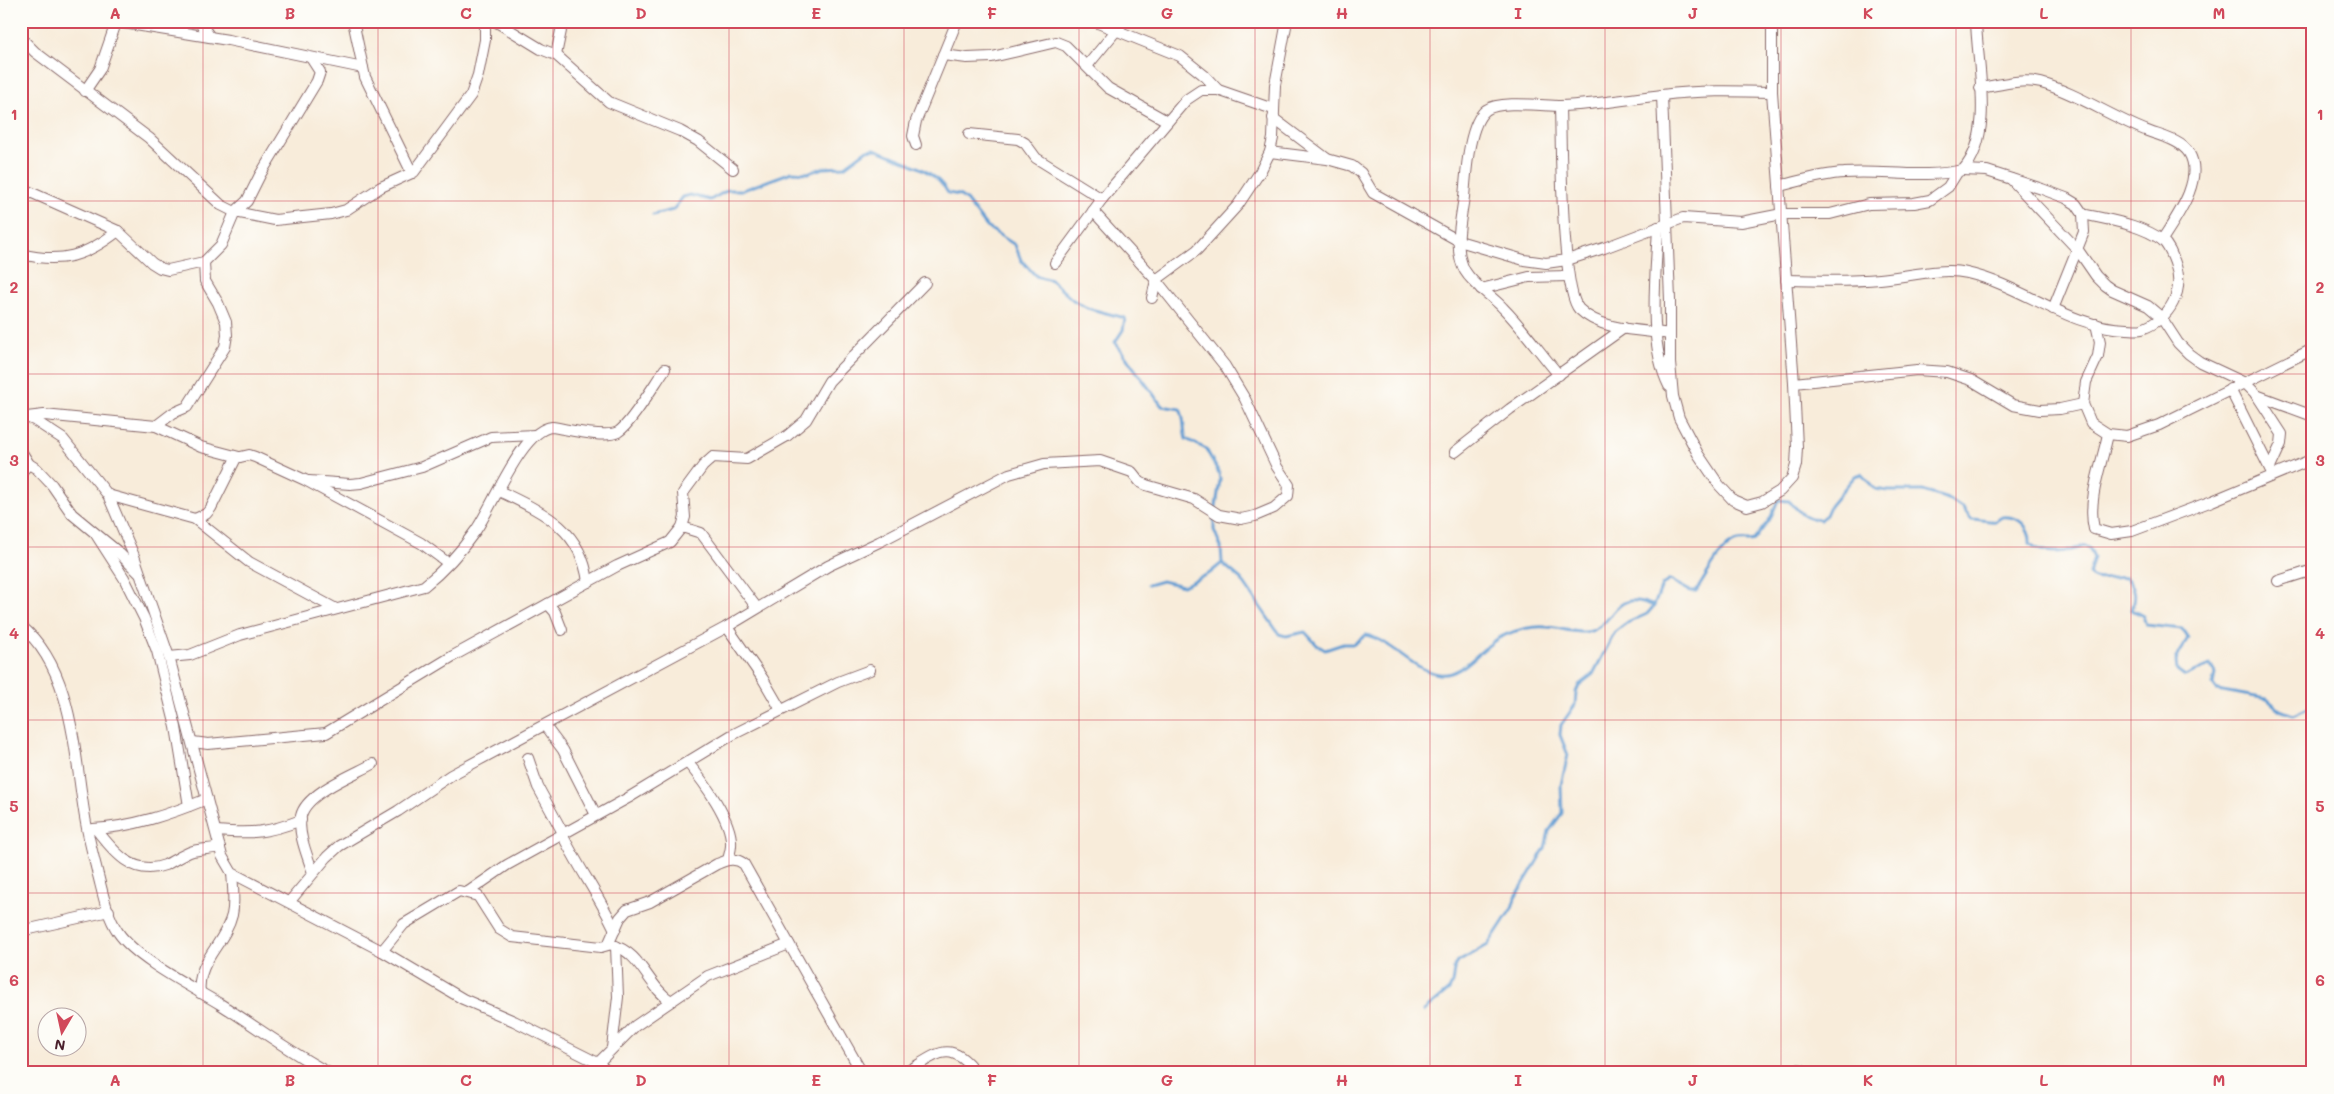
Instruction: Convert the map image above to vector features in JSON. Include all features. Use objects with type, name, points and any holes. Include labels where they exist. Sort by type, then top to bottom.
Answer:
[{"type":"street","points":[[199,21],[210,37]]},
{"type":"street","points":[[353,21],[362,68],[412,173]]},
{"type":"street","points":[[21,38],[35,52],[149,138],[221,205],[235,212],[275,220],[331,214],[346,210],[381,188],[412,173],[471,95],[486,40],[485,21]]},
{"type":"street","points":[[495,21],[541,49],[556,55],[609,102],[680,131],[698,141],[733,169]]},
{"type":"street","points":[[556,55],[563,21]]},
{"type":"street","points":[[916,146],[913,136],[916,121],[957,21]]},
{"type":"street","points":[[1093,21],[1180,56],[1205,76],[1218,90],[1273,114],[1327,159]]},
{"type":"street","points":[[1087,66],[1124,21]]},
{"type":"street","points":[[1152,298],[1156,280],[1197,250],[1238,205],[1270,152],[1273,138],[1275,85],[1287,21]]},
{"type":"street","points":[[1662,95],[1662,226],[1670,300],[1674,396],[1679,418],[1698,454],[1719,485],[1733,500],[1747,506],[1762,502],[1780,491],[1792,478],[1796,465],[1797,447],[1794,383],[1772,92],[1772,21]]},
{"type":"street","points":[[1270,152],[1327,159],[1352,166],[1361,174],[1373,193],[1459,241],[1524,260],[1546,263],[1566,260],[1683,218],[1740,222],[1782,214],[1830,214],[1869,204],[1914,203],[1930,200],[1948,187],[1961,170],[1972,160],[1977,146],[1981,122],[1976,21]]},
{"type":"street","points":[[85,91],[100,69],[114,22],[210,37],[362,68]]},
{"type":"street","points":[[943,56],[967,58],[992,57],[1056,42],[1066,46],[1108,88],[1167,121]]},
{"type":"street","points":[[21,188],[118,231],[152,263],[160,268],[168,270],[204,262],[221,245],[235,212],[247,201],[260,175],[317,81],[320,72],[311,58]]},
{"type":"street","points":[[1980,88],[2025,81],[2040,82],[2117,119],[2180,145],[2188,153],[2193,168],[2190,191],[2162,240]]},
{"type":"street","points":[[1055,263],[1102,199],[1186,100],[1201,90],[1218,90]]},
{"type":"street","points":[[1558,375],[1502,307],[1465,272],[1460,258],[1459,241],[1472,139],[1478,120],[1486,110],[1504,105],[1560,106],[1634,100],[1662,95],[1732,91],[1772,92]]},
{"type":"street","points":[[1560,106],[1566,260],[1568,276],[1579,308],[1597,320],[1624,328],[1670,334]]},
{"type":"street","points":[[969,134],[1018,139],[1025,143],[1036,158],[1102,199]]},
{"type":"street","points":[[1779,186],[1844,173],[1928,175],[1961,170],[1987,171],[2066,198],[2076,204],[2083,214],[2084,232],[2054,309]]},
{"type":"street","points":[[2011,179],[2078,250],[2096,276],[2112,290],[2148,306],[2161,317],[2178,343],[2189,354],[2200,362],[2245,383],[2256,394],[2282,434],[2281,444],[2271,471]]},
{"type":"street","points":[[290,901],[327,856],[339,846],[398,811],[451,775],[727,627],[828,566],[879,542],[1009,474],[1044,464],[1100,461],[1132,472],[1140,482],[1146,485],[1194,499],[1214,513],[1231,518],[1255,516],[1281,502],[1288,496],[1289,485],[1277,467],[1244,400],[1211,348],[1156,280],[1093,211]]},
{"type":"street","points":[[1786,280],[1879,279],[1949,272],[1966,273],[1997,283],[2054,309],[2113,329],[2141,329],[2161,317],[2176,298],[2180,276],[2171,251],[2162,240],[2132,226],[2083,214]]},
{"type":"street","points":[[1662,226],[1655,283],[1657,332],[1662,367],[1674,396]]},
{"type":"street","points":[[21,254],[46,257],[80,255],[97,248],[118,231]]},
{"type":"street","points":[[156,426],[173,413],[187,406],[225,347],[227,335],[226,322],[218,303],[205,282],[204,262]]},
{"type":"street","points":[[1481,289],[1529,277],[1568,276]]},
{"type":"street","points":[[193,742],[208,744],[227,743],[326,733],[453,656],[588,582],[670,542],[682,527],[685,517],[683,493],[703,466],[713,457],[747,459],[787,436],[806,420],[828,381],[925,283]]},
{"type":"street","points":[[2096,324],[2100,342],[2098,356],[2086,382],[2084,404],[2091,423],[2108,434],[2127,436],[2159,425],[2313,349]]},
{"type":"street","points":[[1455,452],[1510,408],[1624,328]]},
{"type":"street","points":[[169,657],[190,655],[240,635],[424,586],[448,563],[476,530],[535,435],[545,427],[608,434],[618,432],[638,409],[665,370]]},
{"type":"street","points":[[1794,383],[1908,370],[1947,372],[1971,380],[2013,405],[2040,410],[2060,409],[2084,404]]},
{"type":"street","points":[[2230,389],[2271,471]]},
{"type":"street","points":[[2256,394],[2313,416]]},
{"type":"street","points":[[24,416],[44,415],[156,426],[201,447],[239,457],[256,457],[305,480],[421,543],[448,563]]},
{"type":"street","points":[[24,416],[63,439],[108,495],[141,576],[169,657],[224,861],[232,873],[290,901],[382,951],[463,999],[514,1021],[598,1063],[609,1073]]},
{"type":"street","points":[[2108,434],[2092,501],[2091,516],[2094,529],[2112,534],[2132,531],[2147,526],[2212,501],[2271,471],[2313,459]]},
{"type":"street","points":[[305,480],[350,484],[361,483],[422,467],[491,437],[535,435]]},
{"type":"street","points":[[21,451],[25,468],[37,469],[52,485],[72,514],[117,551],[141,576]]},
{"type":"street","points":[[194,519],[206,514],[211,508],[236,458],[239,457]]},
{"type":"street","points":[[499,491],[542,512],[565,531],[575,543],[586,564],[588,582]]},
{"type":"street","points":[[108,495],[194,519],[249,562],[336,609]]},
{"type":"street","points":[[682,527],[701,533],[757,608]]},
{"type":"street","points":[[97,536],[124,578],[157,651],[176,728],[189,806]]},
{"type":"street","points":[[2278,581],[2313,570]]},
{"type":"street","points":[[548,604],[562,630]]},
{"type":"street","points":[[21,626],[34,636],[47,654],[64,694],[109,911],[118,932],[129,945],[180,982],[298,1057],[329,1073]]},
{"type":"street","points":[[727,627],[764,679],[781,710]]},
{"type":"street","points":[[468,892],[507,865],[688,763],[732,734],[838,682],[870,670]]},
{"type":"street","points":[[545,726],[563,750],[596,815]]},
{"type":"street","points":[[528,758],[538,787],[573,857],[600,898],[616,930]]},
{"type":"street","points":[[688,763],[709,789],[723,816],[732,846],[728,860]]},
{"type":"street","points":[[313,873],[304,841],[301,820],[305,805],[315,795],[372,764]]},
{"type":"street","points":[[91,829],[116,828],[142,822],[207,799]]},
{"type":"street","points":[[216,831],[253,834],[301,820]]},
{"type":"street","points":[[91,829],[122,859],[135,866],[151,868],[164,865],[191,851],[220,847]]},
{"type":"street","points":[[611,1049],[615,1034],[618,997],[612,946],[620,918],[627,910],[650,902],[728,860],[735,860],[744,864],[862,1073]]},
{"type":"street","points":[[200,993],[198,980],[202,969],[232,916],[232,873]]},
{"type":"street","points":[[382,951],[404,924],[413,917],[458,891],[468,892],[478,896],[499,929],[512,937],[601,947],[612,946],[631,956],[660,994],[671,1001]]},
{"type":"street","points":[[21,931],[109,911]]},
{"type":"street","points":[[598,1063],[635,1026],[708,976],[789,944]]},
{"type":"street","points":[[905,1073],[945,1051],[954,1051],[962,1056],[976,1073]]},
{"type":"street","points":[[1789,1073],[1794,1069],[1802,1069],[1808,1073]]},
{"type":"waterway","points":[[653,215],[673,210],[683,197],[690,195],[710,200],[728,190],[743,190],[792,172],[808,173],[823,168],[844,167],[867,150],[875,149],[926,171],[942,184],[948,193],[959,195],[966,200],[987,227],[1015,245],[1021,260],[1036,276],[1051,280],[1073,300],[1087,308],[1125,318],[1123,330],[1115,342],[1162,406],[1180,409],[1183,416],[1186,439],[1206,449],[1219,473],[1220,480],[1214,530],[1221,547],[1222,563],[1210,573],[1183,586],[1162,581],[1148,585]]},
{"type":"waterway","points":[[1424,1011],[1449,990],[1452,984],[1454,969],[1458,962],[1488,945],[1512,908],[1515,898],[1545,848],[1549,831],[1562,813],[1561,785],[1568,755],[1560,735],[1561,725],[1575,705],[1576,692],[1579,685],[1593,674],[1615,632],[1625,624],[1647,614],[1654,606],[1662,585],[1670,580],[1690,591],[1696,591],[1714,562],[1726,548],[1738,541],[1754,540],[1770,519],[1778,500],[1789,501],[1803,514],[1820,520],[1826,515],[1830,506],[1855,476],[1861,474],[1875,489],[1923,491],[1951,500],[1963,508],[1971,519],[1996,521],[2002,517],[2014,518],[2019,520],[2026,528],[2030,537],[2030,543],[2035,547],[2049,552],[2056,552],[2084,546],[2090,549],[2094,557],[2089,574],[2101,579],[2126,578],[2135,592],[2132,610],[2143,616],[2146,625],[2182,629],[2188,638],[2178,654],[2176,662],[2177,670],[2185,676],[2210,665],[2215,673],[2213,685],[2217,690],[2267,699],[2280,710],[2293,715],[2308,708],[2313,708]]},
{"type":"waterway","points":[[1222,563],[1241,579],[1279,634],[1286,636],[1305,632],[1317,645],[1325,650],[1343,644],[1354,644],[1366,635],[1385,643],[1419,667],[1439,674],[1448,674],[1465,666],[1488,645],[1505,635],[1541,627],[1586,632],[1600,626],[1623,603],[1640,601],[1654,606]]}]
